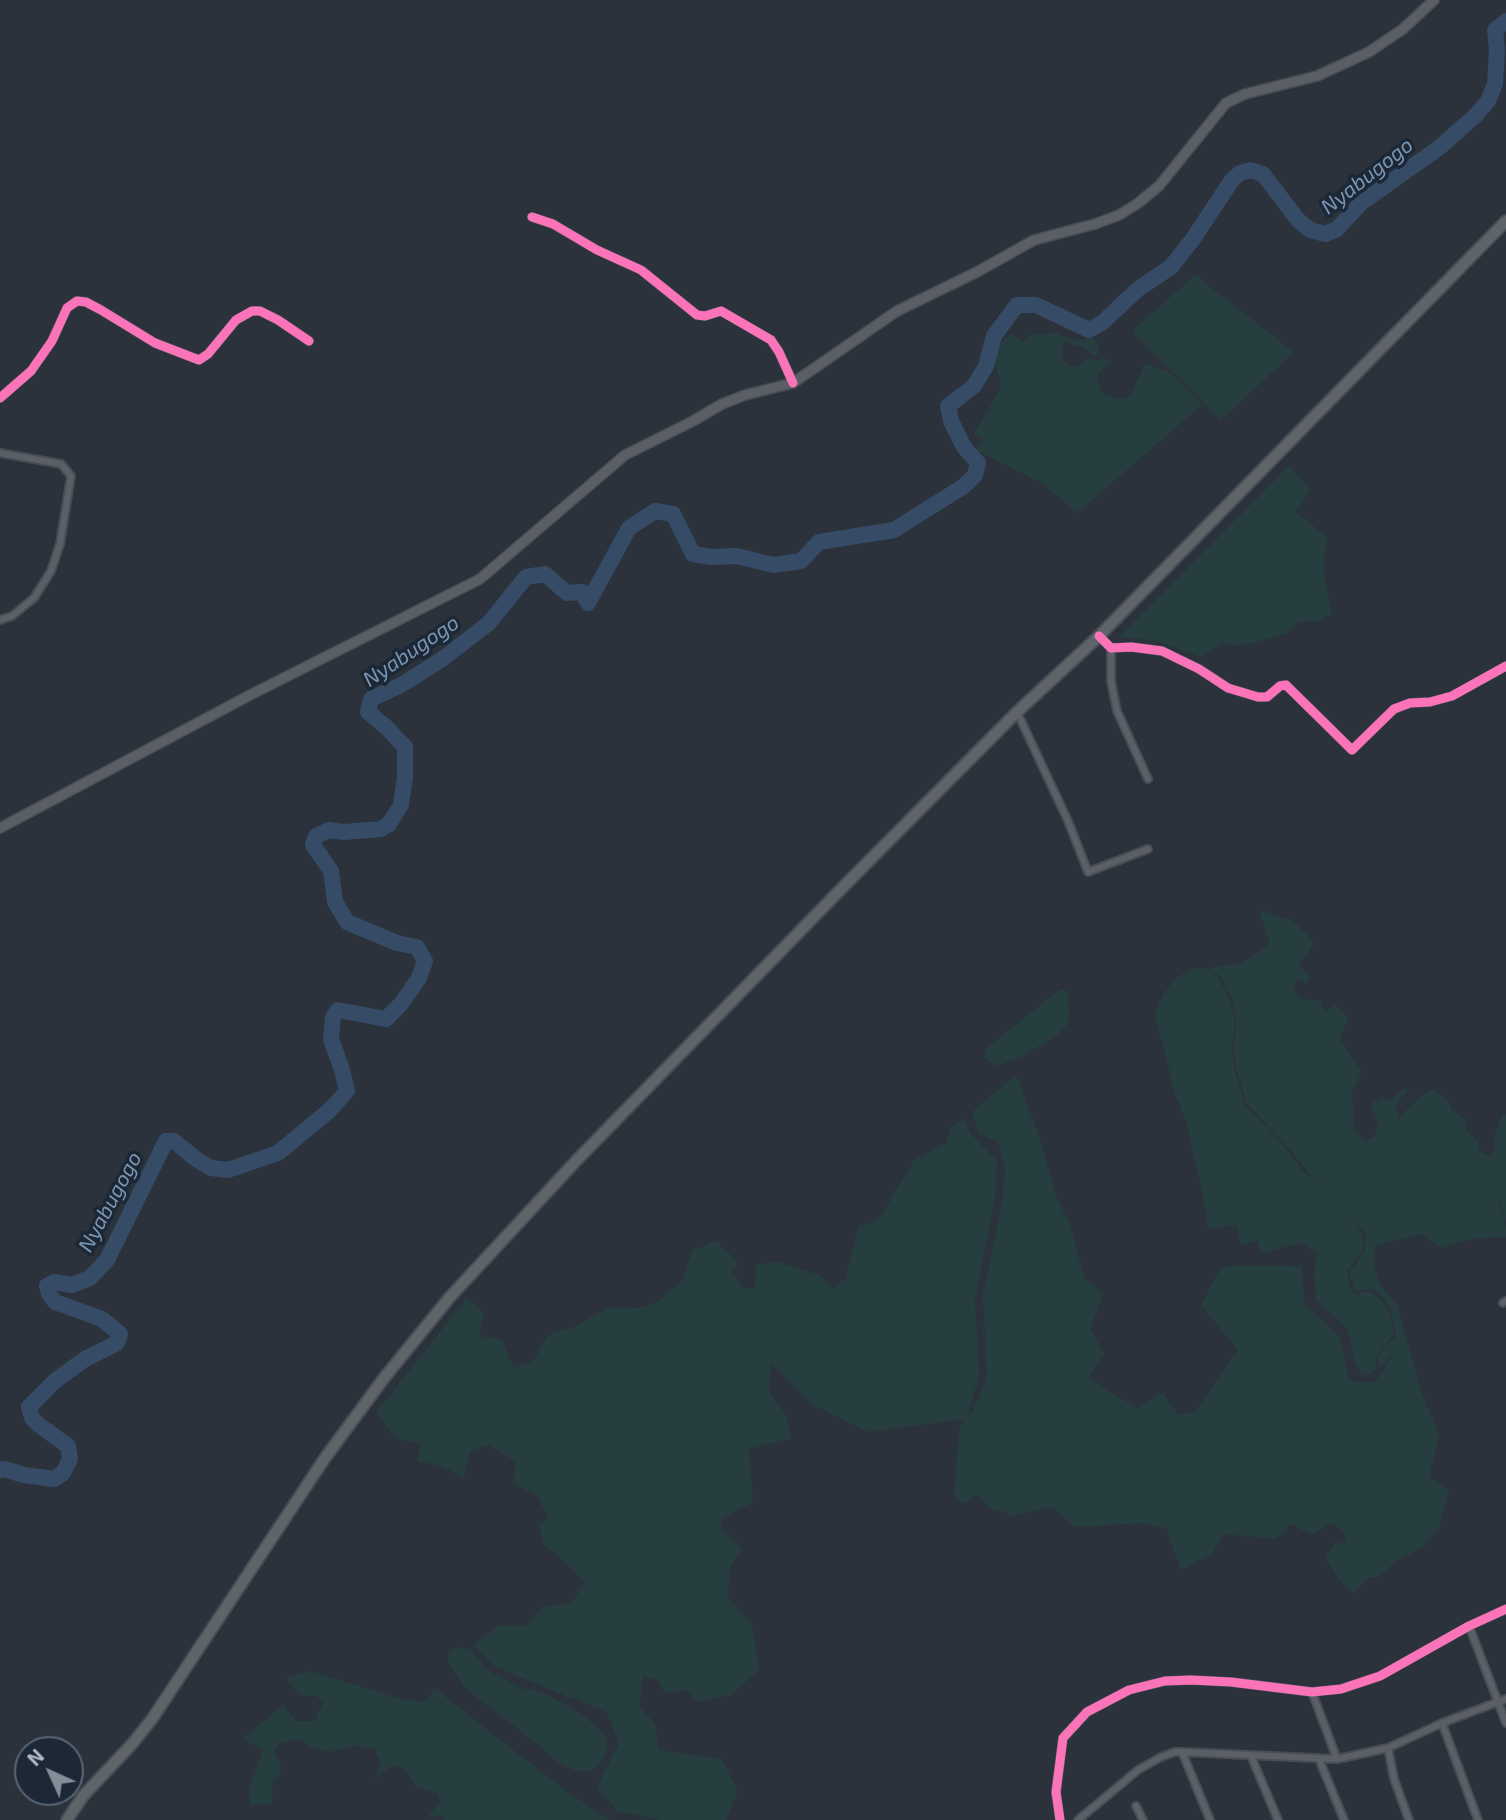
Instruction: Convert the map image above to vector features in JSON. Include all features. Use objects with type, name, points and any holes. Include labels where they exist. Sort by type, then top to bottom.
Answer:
[{"type":"highway","points":[[68,1820],[83,1796],[152,1719],[325,1458],[384,1378],[450,1297],[585,1151],[1017,712],[1098,636],[1506,221]]},
{"type":"main road","points":[[0,828],[252,694],[480,579],[625,455],[723,404],[745,395],[793,383],[897,311],[978,272],[1034,240],[1095,225],[1119,215],[1159,186],[1226,103],[1245,94],[1317,76],[1369,52],[1411,22],[1434,0]]},
{"type":"street","points":[[532,217],[553,223],[597,250],[641,270],[697,315],[705,316],[721,311],[759,333],[775,345],[793,383]]},
{"type":"street","points":[[0,398],[31,371],[52,341],[67,308],[77,301],[86,302],[101,310],[155,343],[199,360],[214,348],[236,320],[252,311],[260,311],[278,320],[309,341]]},
{"type":"street","points":[[0,453],[61,464],[71,477],[63,529],[51,571],[34,598],[12,616],[0,620]]},
{"type":"street","points":[[1098,636],[1111,648],[1131,647],[1162,651],[1199,669],[1228,688],[1263,698],[1286,685],[1352,750],[1394,709],[1410,703],[1430,702],[1452,696],[1506,666]]},
{"type":"street","points":[[1111,648],[1111,681],[1117,711],[1148,779]]},
{"type":"street","points":[[1017,712],[1068,821],[1088,872],[1148,849]]},
{"type":"street","points":[[1060,1820],[1055,1792],[1063,1738],[1087,1712],[1129,1689],[1165,1681],[1191,1680],[1312,1692],[1341,1689],[1380,1676],[1469,1626],[1506,1609]]},
{"type":"street","points":[[1469,1626],[1506,1723]]},
{"type":"street","points":[[1312,1692],[1337,1759]]},
{"type":"street","points":[[1078,1820],[1138,1770],[1175,1752],[1337,1759],[1388,1748],[1442,1723],[1506,1699]]},
{"type":"street","points":[[1442,1723],[1478,1820]]},
{"type":"street","points":[[1388,1748],[1394,1779],[1409,1820]]},
{"type":"street","points":[[1182,1752],[1210,1820]]},
{"type":"street","points":[[1251,1756],[1278,1820]]},
{"type":"street","points":[[1319,1759],[1344,1820]]},
{"type":"street","points":[[1136,1805],[1143,1820]]},
{"type":"green space","points":[[1195,275],[1294,352],[1221,420],[1132,331]]},
{"type":"green space","points":[[1013,333],[1021,341],[1025,341],[1031,334],[1056,333],[1070,339],[1084,340],[1090,337],[1098,342],[1099,355],[1094,356],[1084,348],[1066,342],[1062,345],[1062,360],[1069,366],[1079,367],[1086,358],[1106,358],[1110,361],[1097,376],[1101,392],[1107,395],[1120,399],[1130,396],[1145,364],[1169,372],[1202,405],[1077,513],[1043,484],[976,450],[984,440],[974,434],[1001,387],[994,359],[1003,341]]},
{"type":"green space","points":[[1289,466],[1311,489],[1296,512],[1327,537],[1323,570],[1332,613],[1321,621],[1299,621],[1286,634],[1241,646],[1224,643],[1200,657],[1158,641],[1119,637]]},
{"type":"green space","points":[[1259,910],[1293,921],[1314,942],[1306,957],[1298,962],[1310,976],[1307,984],[1298,979],[1293,987],[1299,998],[1320,1001],[1324,1012],[1336,1005],[1348,1019],[1340,1039],[1362,1072],[1352,1090],[1354,1128],[1368,1145],[1366,1140],[1374,1137],[1379,1126],[1371,1104],[1382,1097],[1390,1100],[1403,1089],[1409,1089],[1395,1105],[1398,1111],[1397,1119],[1432,1089],[1448,1100],[1451,1109],[1466,1121],[1466,1131],[1479,1142],[1482,1153],[1491,1156],[1496,1149],[1493,1141],[1502,1114],[1506,1115],[1506,1221],[1493,1183],[1506,1227],[1506,1237],[1473,1238],[1442,1248],[1422,1234],[1375,1246],[1374,1264],[1380,1285],[1397,1304],[1421,1391],[1439,1435],[1429,1478],[1449,1489],[1440,1525],[1424,1547],[1395,1562],[1379,1577],[1369,1577],[1353,1593],[1339,1579],[1325,1557],[1334,1544],[1346,1542],[1343,1531],[1331,1523],[1312,1535],[1291,1524],[1276,1539],[1222,1534],[1213,1553],[1181,1570],[1166,1528],[1143,1523],[1074,1527],[1053,1507],[1013,1516],[988,1507],[977,1494],[963,1504],[954,1496],[959,1429],[965,1419],[869,1432],[815,1406],[771,1363],[769,1391],[786,1415],[791,1438],[749,1449],[753,1502],[721,1519],[722,1529],[742,1549],[731,1565],[727,1597],[752,1624],[759,1670],[731,1695],[698,1702],[686,1690],[666,1694],[658,1679],[643,1676],[640,1707],[655,1724],[659,1750],[722,1759],[738,1791],[726,1820],[659,1820],[618,1811],[597,1788],[619,1743],[606,1712],[495,1667],[474,1645],[498,1626],[527,1625],[542,1608],[572,1602],[585,1582],[544,1545],[539,1525],[548,1517],[537,1496],[514,1484],[515,1461],[490,1445],[470,1451],[464,1477],[442,1466],[417,1461],[421,1443],[397,1439],[376,1413],[466,1299],[484,1312],[479,1336],[502,1340],[514,1368],[533,1362],[548,1335],[574,1327],[609,1307],[640,1308],[659,1301],[682,1280],[693,1250],[716,1241],[738,1262],[731,1272],[742,1288],[755,1289],[756,1265],[778,1262],[819,1275],[833,1288],[846,1278],[859,1226],[878,1221],[914,1160],[946,1143],[951,1127],[963,1119],[971,1134],[997,1161],[995,1200],[975,1299],[979,1376],[967,1417],[972,1413],[987,1377],[983,1296],[1002,1203],[1005,1166],[998,1142],[979,1134],[972,1112],[1016,1075],[1040,1138],[1055,1193],[1070,1226],[1085,1280],[1104,1293],[1090,1328],[1104,1353],[1088,1378],[1137,1408],[1163,1393],[1178,1414],[1196,1412],[1238,1350],[1201,1305],[1221,1267],[1264,1265],[1301,1267],[1305,1304],[1340,1337],[1349,1381],[1375,1382],[1398,1347],[1381,1367],[1377,1358],[1396,1336],[1391,1311],[1385,1300],[1373,1289],[1355,1291],[1349,1273],[1364,1252],[1366,1234],[1347,1215],[1363,1234],[1362,1252],[1347,1271],[1350,1288],[1354,1294],[1371,1291],[1382,1301],[1389,1312],[1394,1334],[1375,1357],[1376,1369],[1366,1375],[1359,1371],[1354,1360],[1349,1331],[1316,1300],[1314,1276],[1317,1252],[1302,1243],[1261,1253],[1258,1241],[1241,1244],[1236,1225],[1208,1229],[1186,1120],[1173,1090],[1154,1016],[1164,993],[1175,979],[1190,969],[1205,968],[1218,977],[1229,998],[1235,1021],[1232,1050],[1234,1068],[1245,1105],[1276,1136],[1302,1170],[1319,1185],[1278,1136],[1247,1104],[1236,1067],[1236,1018],[1231,997],[1220,976],[1208,968],[1243,963],[1270,944]]},
{"type":"green space","points":[[1061,989],[1068,992],[1069,1015],[1066,1026],[1058,1034],[1025,1055],[996,1066],[984,1058],[985,1051],[994,1042]]},
{"type":"green space","points":[[458,1647],[470,1649],[487,1670],[521,1688],[558,1700],[603,1732],[608,1746],[599,1766],[591,1771],[576,1771],[556,1762],[465,1688],[448,1662],[449,1651]]},
{"type":"green space","points":[[310,1671],[401,1699],[426,1702],[434,1688],[562,1788],[610,1820],[443,1820],[444,1816],[428,1817],[440,1801],[438,1794],[415,1785],[403,1768],[395,1765],[375,1780],[380,1762],[375,1750],[356,1745],[330,1752],[310,1747],[303,1740],[293,1739],[279,1744],[274,1750],[281,1765],[280,1773],[273,1782],[272,1802],[269,1805],[250,1804],[249,1790],[263,1750],[242,1739],[283,1706],[296,1721],[315,1721],[323,1702],[316,1696],[299,1695],[286,1678]]},
{"type":"waterway","name":"Nyabugogo","points":[[0,1470],[54,1479],[63,1473],[70,1459],[68,1446],[39,1425],[32,1418],[29,1407],[56,1380],[85,1359],[117,1343],[120,1334],[102,1319],[55,1302],[47,1286],[54,1282],[72,1285],[90,1278],[107,1260],[166,1141],[174,1141],[211,1168],[228,1170],[278,1153],[330,1110],[347,1091],[331,1039],[333,1017],[338,1010],[386,1019],[401,1004],[419,978],[425,961],[417,947],[397,943],[347,922],[335,902],[331,871],[313,845],[316,836],[329,830],[344,832],[381,829],[389,824],[401,805],[405,747],[368,712],[371,699],[401,685],[441,660],[489,623],[526,577],[545,574],[567,593],[582,592],[588,603],[629,528],[655,511],[673,514],[693,554],[711,557],[737,556],[773,565],[801,561],[819,542],[894,530],[964,486],[975,475],[978,463],[964,447],[951,421],[948,406],[974,386],[986,366],[994,336],[1017,305],[1036,305],[1089,330],[1102,323],[1138,289],[1171,267],[1232,180],[1240,173],[1251,170],[1263,174],[1298,220],[1310,230],[1325,234],[1337,229],[1361,203],[1440,147],[1488,101],[1495,84],[1495,30],[1506,21]]},
{"type":"cycle path","points":[[532,217],[553,224],[597,250],[641,270],[697,315],[705,316],[721,311],[771,340],[793,383]]},
{"type":"cycle path","points":[[0,398],[31,371],[52,341],[67,308],[77,301],[86,302],[101,310],[155,343],[199,360],[208,354],[236,320],[252,311],[260,311],[278,320],[309,341]]},
{"type":"cycle path","points":[[1099,636],[1111,648],[1131,647],[1162,651],[1199,669],[1228,688],[1258,697],[1267,697],[1280,686],[1286,685],[1352,750],[1394,709],[1410,703],[1430,702],[1452,696],[1506,666]]},
{"type":"cycle path","points":[[1060,1820],[1056,1792],[1063,1738],[1087,1712],[1129,1690],[1165,1681],[1191,1680],[1312,1692],[1341,1689],[1380,1676],[1469,1626],[1506,1609]]}]
